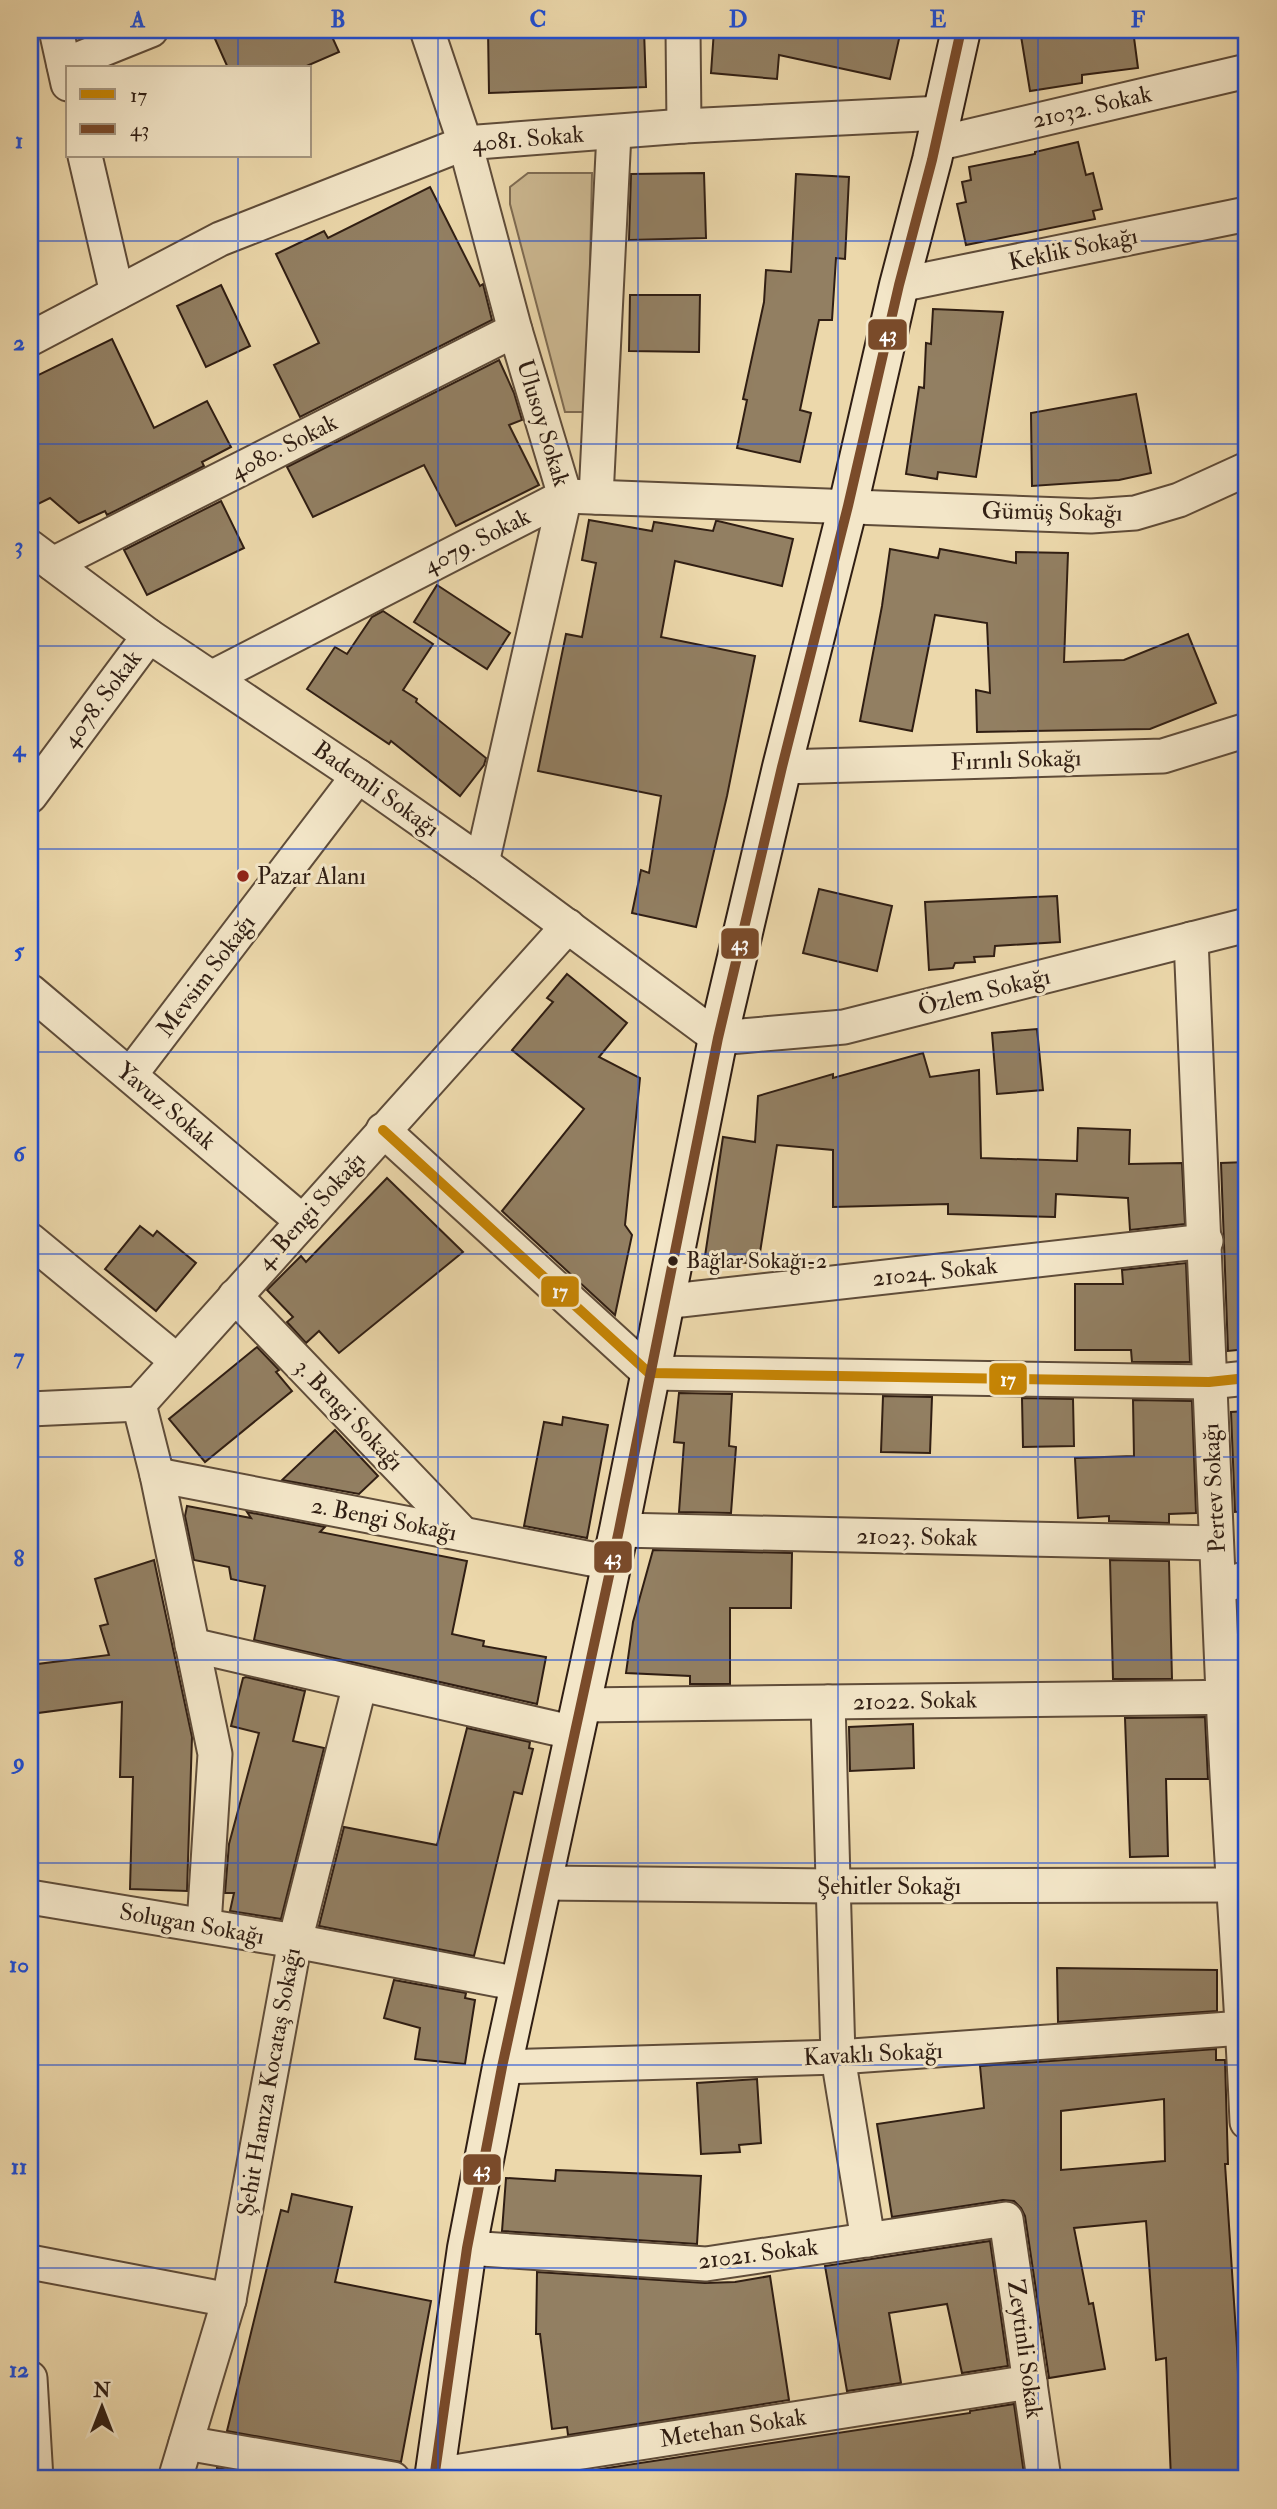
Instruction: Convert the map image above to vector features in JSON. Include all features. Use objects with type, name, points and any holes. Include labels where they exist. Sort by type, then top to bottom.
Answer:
[{"type":"main road","points":[[434,2477],[467,2248],[502,2067],[615,1547],[718,1038],[961,30]]},
{"type":"street","points":[[56,30],[66,75]]},
{"type":"street","points":[[83,66],[151,30]]},
{"type":"street","name":"Ulusoy Sokak","points":[[427,30],[465,143],[515,330],[581,497],[482,863]]},
{"type":"street","points":[[682,30],[684,126]]},
{"type":"street","name":"21032. Sokak","points":[[939,129],[1247,71]]},
{"type":"street","name":"4081. Sokak","points":[[30,339],[220,239],[465,143],[684,126],[939,129]]},
{"type":"street","points":[[581,497],[614,133]]},
{"type":"street","points":[[85,158],[117,293]]},
{"type":"street","name":"Keklik Sokağı","points":[[899,285],[1247,214]]},
{"type":"street","name":"4080. Sokak","points":[[41,556],[515,330]]},
{"type":"street","name":"Gümüş Sokağı","points":[[848,506],[1091,516],[1135,513],[1179,500],[1247,469]]},
{"type":"street","name":"4079. Sokak","points":[[212,677],[581,497],[848,506]]},
{"type":"street","name":"Bademli Sokağı","points":[[41,556],[149,636],[482,863],[718,1038]]},
{"type":"street","name":"4078. Sokak","points":[[30,796],[149,636]]},
{"type":"street","name":"Fırınlı Sokağı","points":[[782,767],[1163,756],[1247,730]]},
{"type":"street","name":"Mevsim Sokağı","points":[[131,1075],[358,776]]},
{"type":"street","name":"Özlem Sokağı","points":[[718,1038],[844,1027],[1247,925]]},
{"type":"street","name":"4. Bengi Sokağı","points":[[139,1404],[568,926]]},
{"type":"street","name":"Pertev Sokağı","points":[[1191,939],[1206,1241],[1216,1543],[1233,1583],[1234,1885],[1247,2122]]},
{"type":"street","name":"Yavuz Sokak","points":[[30,991],[302,1221]]},
{"type":"street","points":[[383,1130],[649,1373],[1209,1382],[1247,1378]]},
{"type":"street","points":[[30,1240],[177,1361]]},
{"type":"street","name":"21024. Sokak","points":[[663,1302],[1206,1241]]},
{"type":"street","name":"3. Bengi Sokağı","points":[[235,1296],[463,1534]]},
{"type":"street","points":[[30,1409],[139,1404],[157,1475],[215,1754],[204,1925]]},
{"type":"street","name":"2. Bengi Sokağı","points":[[157,1475],[463,1534],[615,1547]]},
{"type":"street","name":"21023. Sokak","points":[[615,1547],[1216,1543]]},
{"type":"street","name":"21022. Sokak","points":[[192,1645],[360,1684],[578,1719],[828,1702],[1235,1697]]},
{"type":"street","name":"Şehit Hamza Kocataş Sokağı","points":[[175,2479],[229,2300],[295,1941],[360,1684]]},
{"type":"street","points":[[828,1702],[838,2057],[868,2240]]},
{"type":"street","name":"Şehitler Sokağı","points":[[543,1883],[832,1886],[1234,1885]]},
{"type":"street","name":"Solugan Sokağı","points":[[30,1897],[295,1941],[519,1984]]},
{"type":"street","name":"Kavaklı Sokağı","points":[[502,2067],[838,2057],[1243,2028]]},
{"type":"street","name":"21021. Sokak","points":[[467,2248],[706,2264],[1006,2219]]},
{"type":"street","name":"Zeytinli Sokak","points":[[1006,2219],[1044,2479]]},
{"type":"street","points":[[30,2262],[229,2300]]},
{"type":"street","points":[[30,2378],[36,2479]]},
{"type":"street","name":"Metehan Sokak","points":[[434,2477],[1030,2382]]},
{"type":"street","points":[[186,2443],[393,2479]]},
{"type":"shaded area","points":[[528,173],[592,173],[587,412],[565,412],[510,204],[510,187]]},
{"type":"building","points":[[211,30],[329,30],[339,52],[307,66],[227,66]]},
{"type":"building","points":[[488,30],[644,30],[646,87],[489,93]]},
{"type":"building","points":[[714,30],[901,30],[890,79],[779,55],[777,79],[711,73]]},
{"type":"building","points":[[1020,30],[1133,30],[1138,68],[1082,75],[1082,83],[1030,91]]},
{"type":"building","points":[[1078,142],[1086,175],[1093,173],[1102,209],[1093,211],[1095,219],[966,245],[957,204],[966,202],[962,182],[971,180],[969,167]]},
{"type":"building","points":[[704,173],[706,238],[629,240],[631,174]]},
{"type":"building","points":[[796,174],[849,177],[845,259],[836,258],[832,320],[819,320],[800,410],[811,413],[800,462],[737,448],[747,400],[743,399],[764,302],[766,270],[791,272]]},
{"type":"building","points":[[430,187],[480,286],[483,284],[492,320],[300,417],[274,365],[319,343],[276,254],[324,231],[328,238]]},
{"type":"building","points":[[221,285],[250,346],[206,367],[177,306]]},
{"type":"building","points":[[630,295],[700,295],[699,352],[629,351]]},
{"type":"building","points":[[933,309],[1003,312],[976,477],[938,472],[937,479],[906,474],[919,387],[924,388],[926,343],[931,344]]},
{"type":"building","points":[[112,339],[154,428],[207,401],[231,447],[202,462],[204,466],[107,515],[105,511],[79,523],[50,498],[30,508],[30,379]]},
{"type":"building","points":[[499,360],[514,393],[522,420],[509,425],[539,485],[456,526],[424,465],[313,517],[287,467]]},
{"type":"building","points":[[1136,394],[1151,473],[1119,480],[1032,486],[1031,413]]},
{"type":"building","points":[[221,501],[244,548],[147,595],[124,550]]},
{"type":"building","points":[[589,520],[652,531],[654,522],[713,531],[718,521],[793,539],[782,586],[675,561],[661,637],[755,656],[727,796],[696,927],[632,913],[641,870],[649,873],[661,796],[538,771],[566,634],[582,637],[596,563],[582,560]]},
{"type":"building","points":[[890,549],[938,558],[940,549],[1016,563],[1016,552],[1068,553],[1064,662],[1124,660],[1188,634],[1216,703],[1150,729],[977,732],[976,690],[990,693],[987,623],[935,615],[912,731],[860,721]]},
{"type":"building","points":[[437,585],[510,633],[487,669],[414,622]]},
{"type":"building","points":[[383,611],[433,644],[403,690],[486,758],[484,765],[460,796],[391,741],[389,744],[307,689],[335,647],[347,654],[372,617]]},
{"type":"building","points":[[819,889],[892,906],[877,971],[803,953]]},
{"type":"building","points":[[1057,896],[1060,942],[995,946],[994,956],[974,957],[975,962],[955,963],[953,968],[929,970],[925,902]]},
{"type":"building","points":[[567,974],[627,1023],[599,1057],[640,1078],[625,1225],[632,1235],[615,1315],[502,1211],[584,1109],[512,1050],[553,1002],[547,998]]},
{"type":"building","points":[[1037,1029],[1043,1090],[997,1094],[992,1033]]},
{"type":"building","points":[[923,1053],[930,1077],[979,1070],[981,1158],[1077,1161],[1078,1128],[1130,1130],[1129,1164],[1182,1163],[1185,1224],[1130,1230],[1128,1198],[1056,1194],[1055,1217],[948,1214],[948,1204],[833,1207],[833,1150],[777,1145],[758,1265],[705,1256],[723,1137],[755,1142],[758,1096],[833,1074],[833,1078]]},
{"type":"building","points":[[1247,1162],[1247,1349],[1228,1351],[1221,1163]]},
{"type":"building","points":[[387,1178],[463,1252],[339,1353],[319,1331],[306,1343],[287,1322],[293,1317],[267,1290],[301,1256],[306,1262]]},
{"type":"building","points":[[140,1226],[153,1236],[157,1231],[196,1263],[156,1311],[105,1269]]},
{"type":"building","points":[[1186,1263],[1190,1362],[1132,1362],[1131,1350],[1075,1350],[1075,1284],[1123,1284],[1122,1270]]},
{"type":"building","points":[[257,1347],[279,1370],[276,1372],[292,1391],[205,1462],[169,1419]]},
{"type":"building","points":[[679,1393],[732,1394],[729,1446],[736,1447],[731,1513],[679,1512],[684,1443],[674,1442]]},
{"type":"building","points":[[883,1396],[932,1397],[930,1453],[881,1452]]},
{"type":"building","points":[[1022,1398],[1073,1399],[1074,1446],[1023,1447]]},
{"type":"building","points":[[1133,1400],[1192,1401],[1196,1513],[1169,1514],[1169,1523],[1109,1521],[1109,1516],[1078,1518],[1075,1458],[1134,1456]]},
{"type":"building","points":[[1247,1411],[1247,1511],[1235,1512],[1231,1412]]},
{"type":"building","points":[[563,1417],[608,1425],[587,1538],[524,1526],[544,1422],[562,1425]]},
{"type":"building","points":[[335,1430],[378,1476],[359,1494],[282,1480]]},
{"type":"building","points":[[187,1506],[251,1518],[247,1512],[325,1527],[320,1532],[467,1561],[452,1634],[484,1641],[483,1646],[546,1657],[537,1704],[254,1640],[265,1586],[231,1579],[229,1567],[194,1560],[185,1516]]},
{"type":"building","points":[[653,1550],[792,1553],[791,1608],[730,1608],[730,1684],[690,1684],[690,1676],[626,1673],[633,1622]]},
{"type":"building","points":[[154,1560],[192,1737],[187,1891],[130,1889],[133,1777],[120,1777],[122,1702],[30,1714],[30,1665],[109,1655],[100,1626],[108,1624],[95,1579]]},
{"type":"building","points":[[1110,1560],[1169,1561],[1172,1679],[1113,1679]]},
{"type":"building","points":[[243,1678],[305,1691],[293,1741],[324,1748],[281,1919],[230,1911],[234,1893],[225,1893],[229,1844],[259,1733],[231,1726]]},
{"type":"building","points":[[1205,1717],[1208,1779],[1166,1779],[1168,1856],[1130,1857],[1125,1718]]},
{"type":"building","points":[[913,1724],[914,1768],[850,1771],[849,1727]]},
{"type":"building","points":[[467,1728],[530,1742],[529,1748],[533,1749],[522,1794],[514,1792],[474,1956],[319,1926],[344,1827],[437,1845]]},
{"type":"building","points":[[1057,1968],[1217,1970],[1217,2011],[1058,2022]]},
{"type":"building","points":[[394,1980],[466,1993],[465,1998],[475,2000],[465,2064],[415,2059],[420,2028],[384,2018]]},
{"type":"building","points":[[1216,2049],[1216,2060],[1225,2060],[1228,2164],[1225,2164],[1242,2479],[1171,2479],[1166,2358],[1156,2360],[1146,2221],[1074,2228],[1089,2304],[1093,2303],[1105,2369],[1049,2378],[1025,2216],[1021,2208],[1014,2201],[1003,2200],[892,2217],[877,2124],[984,2108],[980,2066]],"holes":[[[1164,2099],[1165,2161],[1061,2170],[1061,2111]]]},
{"type":"building","points":[[757,2079],[761,2143],[739,2145],[740,2152],[701,2154],[697,2083]]},
{"type":"building","points":[[556,2170],[701,2176],[697,2244],[502,2231],[506,2178],[555,2181]]},
{"type":"building","points":[[292,2194],[352,2207],[335,2282],[431,2301],[401,2462],[227,2431],[281,2210],[288,2212]]},
{"type":"building","points":[[990,2241],[1008,2366],[962,2373],[947,2304],[889,2313],[901,2383],[847,2391],[825,2266]]},
{"type":"building","points":[[537,2272],[705,2283],[735,2282],[770,2276],[789,2400],[568,2435],[567,2427],[552,2429],[540,2334],[536,2334]]},
{"type":"building","points":[[1014,2404],[1024,2474],[985,2479],[574,2479],[574,2473]]},
{"type":"building","points":[[217,2468],[282,2479],[215,2479]]},
{"type":"transit line","name":"43","points":[[434,2479],[467,2248],[502,2067],[619,1530],[718,1038],[899,285],[932,160],[961,30]]},
{"type":"transit line","name":"17","points":[[383,1130],[649,1373],[1209,1382],[1247,1378]]},
{"type":"place","name":"Pazar Alanı","points":[[243,876]]},
{"type":"place","name":"Bağlar Sokağı-2","points":[[673,1261]]}]
